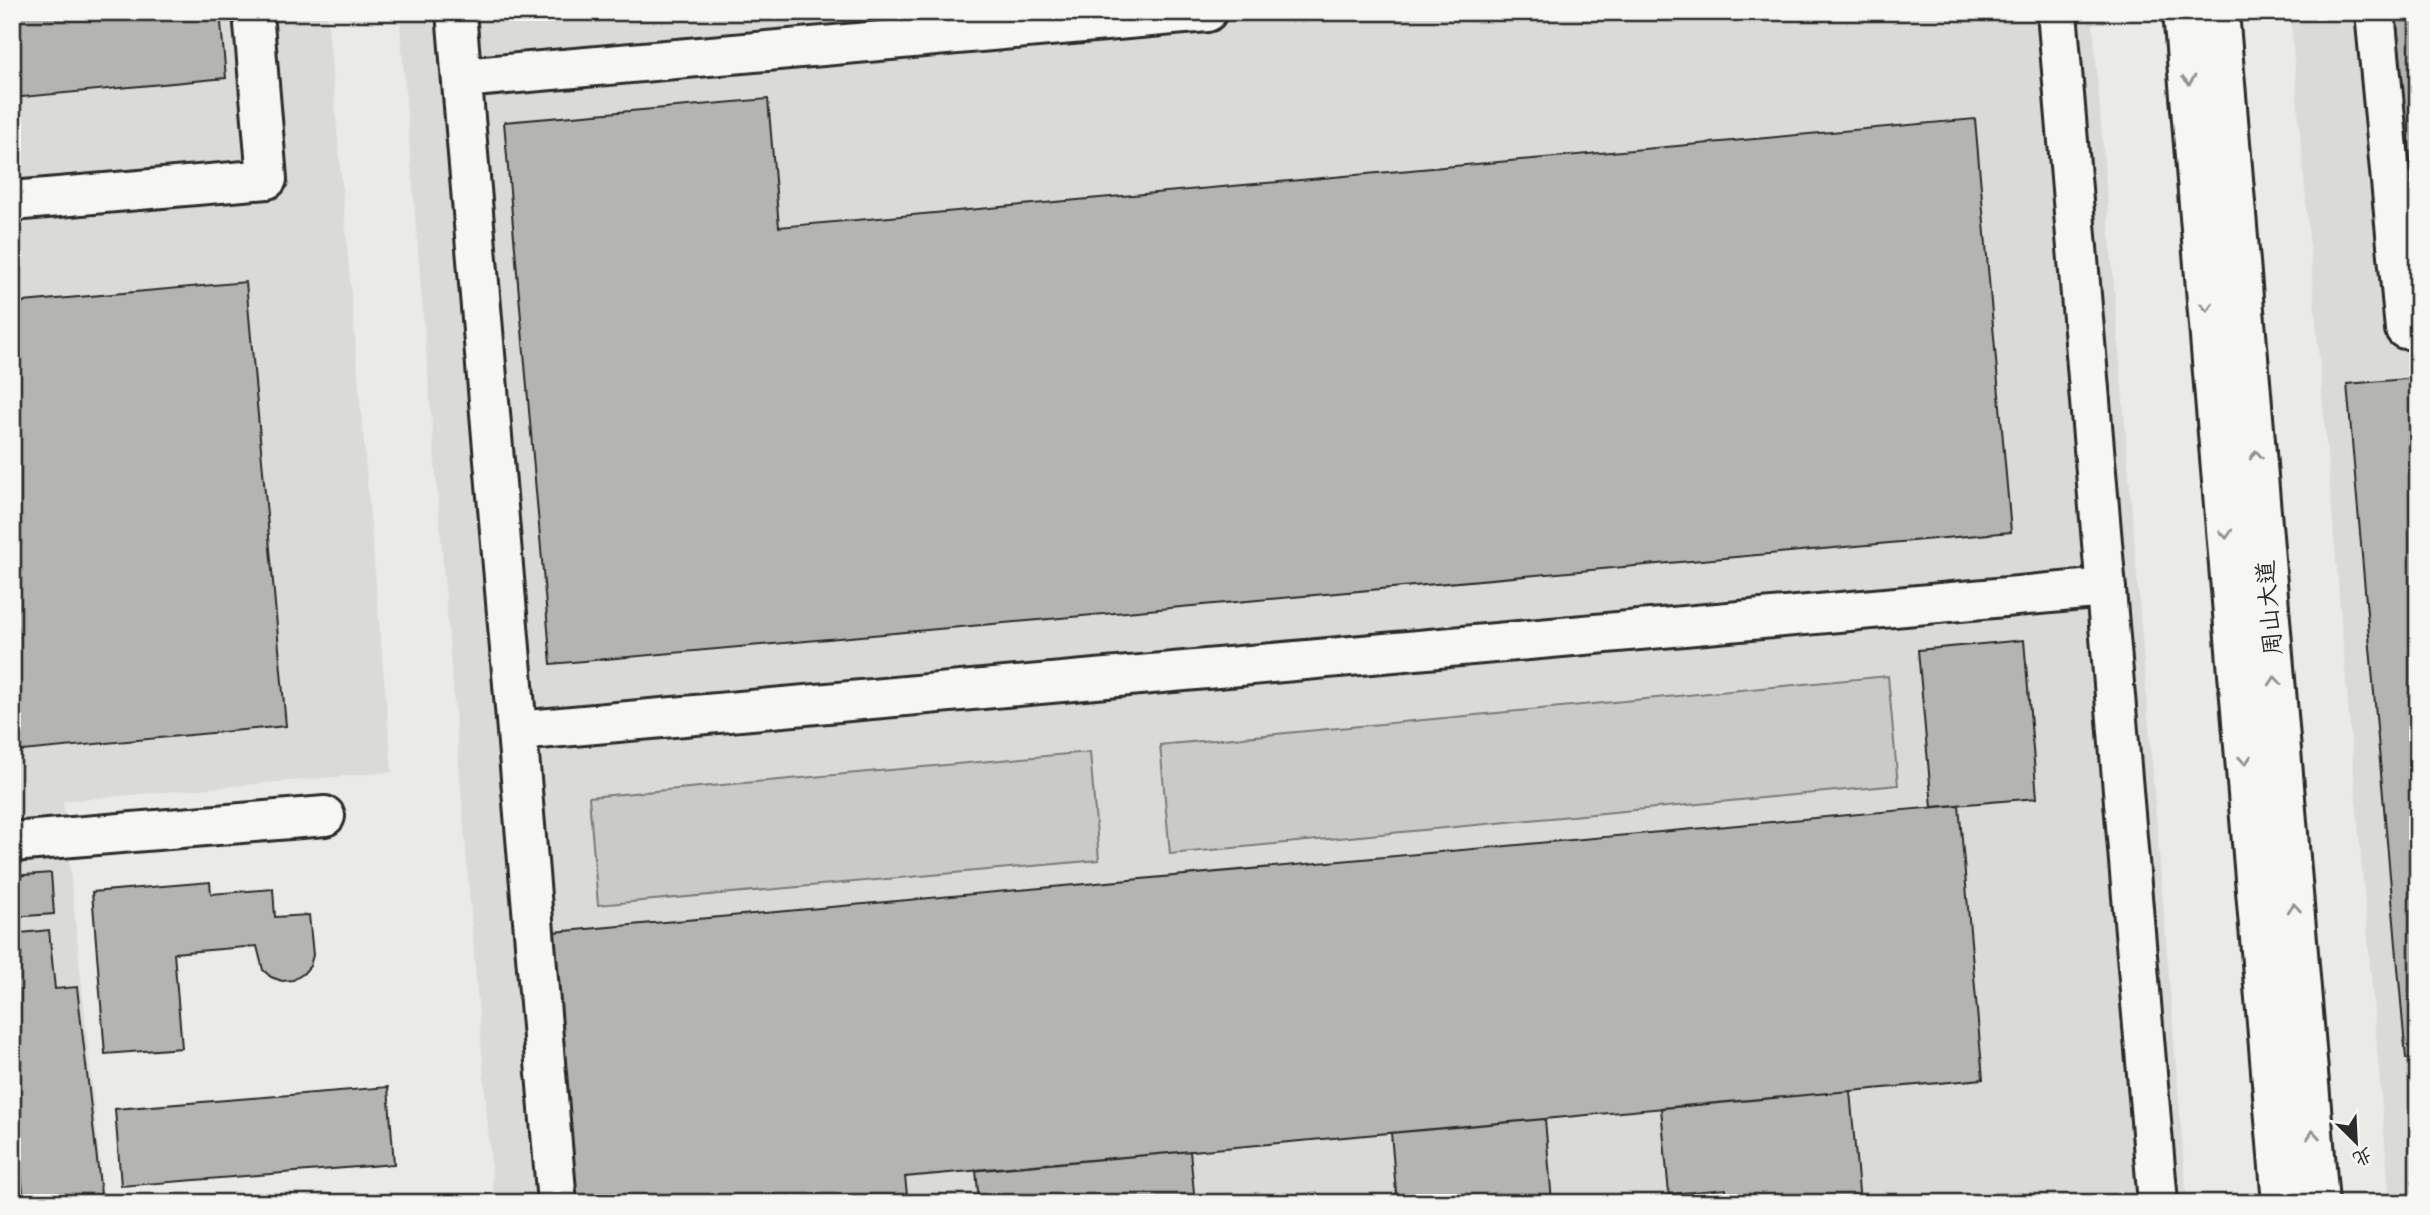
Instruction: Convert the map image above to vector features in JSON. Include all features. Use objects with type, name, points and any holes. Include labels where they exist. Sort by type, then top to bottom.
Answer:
[{"type":"main road","points":[[12,201],[267,179],[253,12]]},
{"type":"main road","points":[[456,12],[557,1203]]},
{"type":"main road","points":[[461,78],[1207,12]]},
{"type":"main road","points":[[2057,12],[2158,1203]]},
{"type":"main road","name":"周山大道","points":[[2183,12],[2281,1203]]},
{"type":"main road","name":"周山大道","points":[[2219,12],[2319,1203]]},
{"type":"main road","points":[[2375,12],[2405,329],[2418,328]]},
{"type":"main road","points":[[517,731],[2106,588]]},
{"type":"main road","points":[[12,842],[325,816]]},
{"type":"shaded area","points":[[12,12],[327,12],[392,772],[63,801],[104,1203],[12,1203]]},
{"type":"shaded area","points":[[399,12],[2092,12],[2187,1203],[494,1203]]},
{"type":"shaded area","points":[[2290,12],[2418,12],[2418,1203],[2390,1203]]},
{"type":"shaded area","points":[[1888,676],[1898,785],[1170,854],[1160,745]]},
{"type":"shaded area","points":[[1090,752],[1099,860],[598,905],[589,797]]},
{"type":"building","points":[[12,12],[220,12],[226,78],[12,98]]},
{"type":"building","points":[[2396,12],[2418,12],[2418,261]]},
{"type":"building","points":[[768,99],[779,227],[1975,119],[2011,532],[551,664],[504,122]]},
{"type":"building","points":[[246,282],[286,726],[12,752],[12,303]]},
{"type":"building","points":[[2418,378],[2418,1058],[2406,1059],[2347,384]]},
{"type":"building","points":[[2024,640],[2037,798],[1932,807],[1918,650]]},
{"type":"building","points":[[1959,805],[1983,1079],[905,1177],[908,1203],[567,1203],[543,933]]},
{"type":"building","points":[[51,873],[54,914],[12,917],[12,876]]},
{"type":"building","points":[[210,882],[211,894],[273,889],[275,917],[309,915],[313,955],[310,966],[293,980],[282,981],[263,970],[257,946],[174,953],[182,1048],[105,1054],[92,892]]},
{"type":"building","points":[[49,930],[55,989],[77,987],[102,1203],[24,1203],[12,1079],[12,934]]},
{"type":"building","points":[[388,1087],[394,1164],[121,1186],[115,1109]]},
{"type":"building","points":[[1850,1091],[1860,1203],[1727,1203],[1726,1189],[1669,1194],[1661,1108]]},
{"type":"building","points":[[1545,1119],[1552,1202],[1397,1203],[1391,1133]]},
{"type":"building","points":[[1190,1151],[1195,1203],[979,1203],[976,1170]]}]
